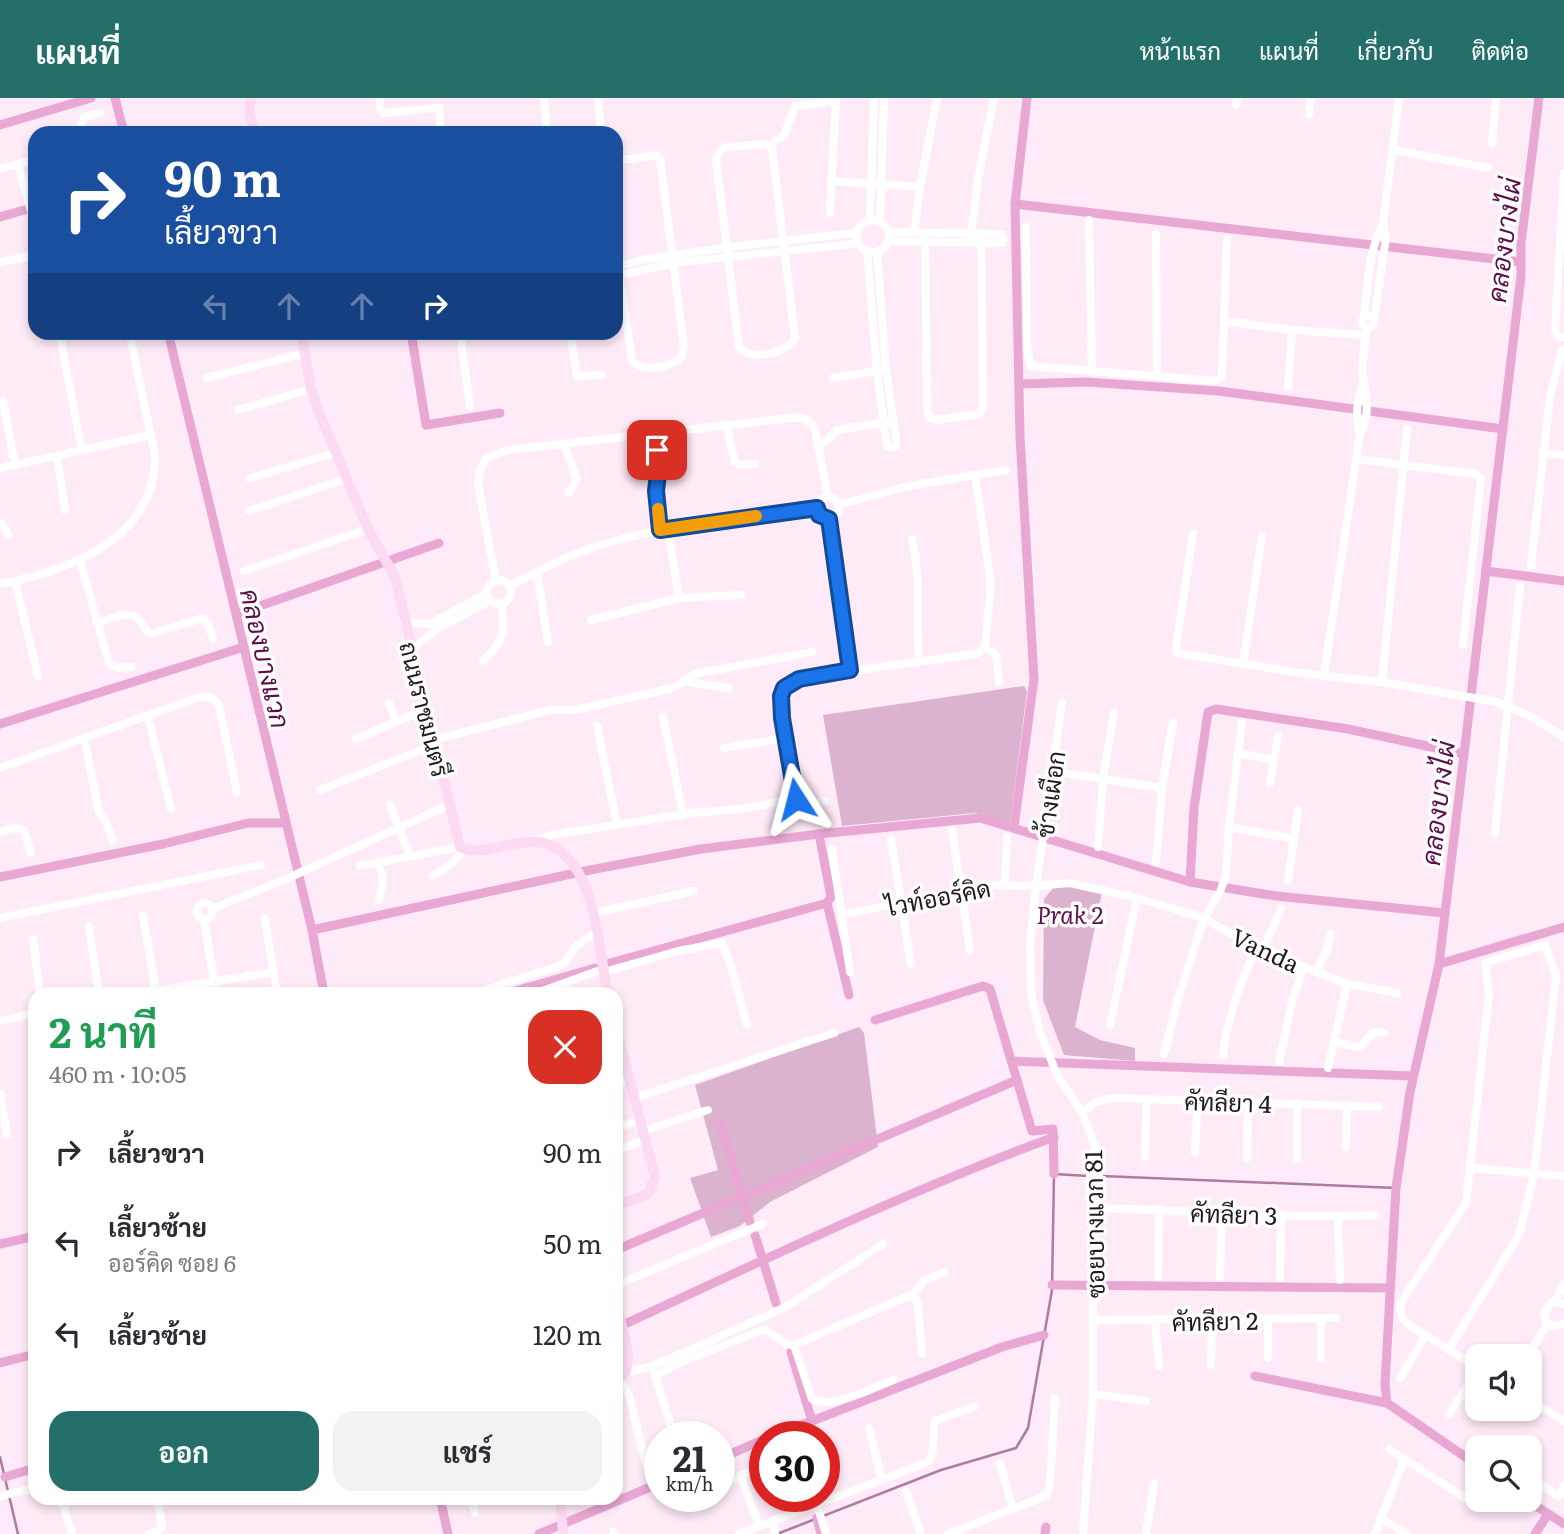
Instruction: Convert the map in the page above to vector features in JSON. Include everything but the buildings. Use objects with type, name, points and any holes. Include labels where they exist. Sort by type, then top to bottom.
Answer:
[{"type":"street","points":[[251,98],[249,112],[252,126]]},
{"type":"street","points":[[380,98],[383,113],[440,108],[440,126]]},
{"type":"street","points":[[544,98],[546,126]]},
{"type":"street","points":[[598,98],[600,126]]},
{"type":"street","points":[[867,251],[877,252],[886,246],[889,236],[880,220],[875,183],[874,98]]},
{"type":"street","points":[[870,219],[884,98]]},
{"type":"street","points":[[914,233],[937,98]]},
{"type":"street","points":[[970,239],[978,179],[994,98]]},
{"type":"street","points":[[1309,114],[1311,98]]},
{"type":"street","points":[[1324,675],[1362,419],[1360,391],[1364,386],[1366,332],[1362,324],[1370,272],[1378,254],[1383,224],[1399,98]]},
{"type":"street","points":[[1492,144],[1496,98]]},
{"type":"street","points":[[770,145],[796,338],[786,349],[764,354],[744,352],[739,347],[717,154],[727,147],[770,145],[784,135],[794,106],[836,99],[830,212]]},
{"type":"street","points":[[81,126],[84,117],[100,113]]},
{"type":"street","points":[[1394,150],[1488,168]]},
{"type":"street","points":[[623,160],[656,155],[660,158],[684,353],[674,363],[646,367],[636,365],[631,358],[623,308]]},
{"type":"street","points":[[0,169],[28,161]]},
{"type":"street","points":[[18,164],[28,204]]},
{"type":"street","points":[[1564,173],[1555,331],[1559,337],[1564,337]]},
{"type":"street","points":[[831,181],[920,187]]},
{"type":"street","points":[[824,443],[837,430],[889,422],[867,251],[859,243],[857,233],[861,224],[870,219],[880,220]]},
{"type":"street","points":[[1089,220],[1092,372]]},
{"type":"street","points":[[1026,227],[1029,363],[1035,367],[1219,380],[1222,374],[1227,239]]},
{"type":"street","points":[[674,259],[730,257],[857,233]]},
{"type":"street","points":[[889,236],[914,233],[925,238]]},
{"type":"street","points":[[1156,234],[1157,375]]},
{"type":"street","points":[[889,236],[981,239],[983,407],[979,414],[937,420],[929,418],[925,238]]},
{"type":"street","points":[[623,270],[729,247],[859,243]]},
{"type":"street","points":[[877,252],[882,370]]},
{"type":"street","points":[[1224,321],[1292,330],[1366,332],[1373,326],[1374,320],[1380,274],[1378,254]]},
{"type":"street","points":[[0,262],[28,257]]},
{"type":"street","points":[[1370,272],[1380,274]]},
{"type":"street","points":[[1364,316],[1370,316],[1374,320]]},
{"type":"street","points":[[1288,387],[1292,330]]},
{"type":"street","points":[[61,340],[82,450]]},
{"type":"street","points":[[0,584],[80,561],[92,555],[129,525],[151,490],[155,470],[151,435],[131,340]]},
{"type":"street","name":"ถนนราชมนตรี","points":[[302,340],[311,390],[318,410],[368,529],[390,566],[462,849]]},
{"type":"street","points":[[461,340],[470,407]]},
{"type":"street","points":[[571,340],[577,376],[602,375]]},
{"type":"street","points":[[1531,566],[1550,397],[1562,350]]},
{"type":"street","points":[[206,378],[304,353]]},
{"type":"street","points":[[833,378],[882,370]]},
{"type":"street","points":[[238,410],[311,390]]},
{"type":"street","points":[[3,401],[15,465]]},
{"type":"street","points":[[496,581],[478,484],[481,466],[486,458],[500,452],[796,417],[810,421],[815,429],[828,497]]},
{"type":"street","points":[[726,425],[734,462],[740,465],[755,464]]},
{"type":"street","points":[[1382,682],[1407,429]]},
{"type":"street","points":[[0,468],[151,435]]},
{"type":"street","points":[[654,435],[659,465],[656,491],[679,598]]},
{"type":"street","points":[[564,444],[577,479],[568,493]]},
{"type":"street","points":[[250,478],[335,453]]},
{"type":"street","points":[[1542,453],[1564,456]]},
{"type":"street","points":[[57,456],[65,510]]},
{"type":"street","points":[[1357,459],[1475,474],[1481,478],[1463,644]]},
{"type":"street","points":[[838,505],[908,486],[1006,470]]},
{"type":"street","points":[[975,475],[990,583],[985,648]]},
{"type":"street","points":[[249,511],[346,479]]},
{"type":"street","points":[[828,497],[834,499],[838,505],[838,512],[829,519],[819,515],[817,508],[818,502],[828,497]]},
{"type":"street","points":[[496,581],[509,586],[594,547],[664,530],[817,508]]},
{"type":"street","points":[[829,519],[850,670]]},
{"type":"street","points":[[0,523],[8,534]]},
{"type":"street","points":[[244,572],[368,529]]},
{"type":"street","points":[[1193,533],[1176,651],[1181,654],[1382,682],[1481,699],[1508,706],[1530,716],[1564,737]]},
{"type":"street","points":[[1244,664],[1262,536]]},
{"type":"street","points":[[912,539],[919,581],[916,630],[919,661]]},
{"type":"street","points":[[80,561],[109,663],[117,668],[132,667]]},
{"type":"street","points":[[537,572],[548,642]]},
{"type":"street","points":[[15,581],[38,676]]},
{"type":"street","points":[[489,597],[489,586],[496,581]]},
{"type":"street","points":[[501,604],[511,595],[509,586]]},
{"type":"street","points":[[1495,833],[1520,586]]},
{"type":"street","points":[[591,620],[679,598],[741,595]]},
{"type":"street","points":[[483,661],[502,640],[504,620],[501,604],[489,597]]},
{"type":"street","points":[[404,622],[426,625],[489,597]]},
{"type":"street","points":[[412,649],[489,597]]},
{"type":"street","points":[[97,623],[131,615],[138,618],[145,630],[151,634],[202,618],[208,623],[213,639]]},
{"type":"street","points":[[426,625],[428,636]]},
{"type":"street","points":[[796,799],[781,704],[784,688],[799,679],[961,656],[978,653],[985,648]]},
{"type":"street","points":[[985,648],[996,655],[999,682]]},
{"type":"street","points":[[320,790],[434,743],[554,709],[575,710],[639,696],[673,688],[694,674],[812,652]]},
{"type":"street","points":[[683,681],[728,688]]},
{"type":"street","points":[[0,768],[197,698],[211,697],[216,699],[237,792]]},
{"type":"street","points":[[389,703],[396,721]]},
{"type":"street","name":"ช้างเผือก","points":[[1036,886],[1062,703]]},
{"type":"street","points":[[356,739],[426,709]]},
{"type":"street","points":[[1098,847],[1103,778],[1114,713]]},
{"type":"street","points":[[148,717],[172,809]]},
{"type":"street","points":[[663,717],[684,814]]},
{"type":"street","points":[[1156,862],[1162,788],[1173,722]]},
{"type":"street","points":[[1164,1054],[1204,918],[1224,880],[1242,722]]},
{"type":"street","points":[[597,726],[617,825]]},
{"type":"street","points":[[1270,783],[1278,736]]},
{"type":"street","points":[[84,738],[99,812],[114,841]]},
{"type":"street","points":[[724,748],[786,738]]},
{"type":"street","points":[[1238,753],[1274,760]]},
{"type":"street","points":[[1051,771],[1162,788]]},
{"type":"street","points":[[360,866],[462,849],[536,841],[551,835],[684,814],[734,810],[796,799],[804,803],[824,801]]},
{"type":"street","points":[[390,805],[408,851]]},
{"type":"street","points":[[212,908],[286,879],[449,805]]},
{"type":"street","points":[[1288,881],[1298,810]]},
{"type":"street","points":[[1229,827],[1294,839]]},
{"type":"street","points":[[0,832],[15,828],[24,830],[31,853]]},
{"type":"street","points":[[951,830],[970,950]]},
{"type":"street","points":[[1005,883],[1007,837]]},
{"type":"street","points":[[891,839],[911,964]]},
{"type":"street","points":[[536,841],[552,846],[573,866],[581,878],[594,913],[607,987]]},
{"type":"street","points":[[433,876],[451,864],[462,849]]},
{"type":"street","points":[[832,849],[850,971]]},
{"type":"street","points":[[379,863],[383,880],[379,900]]},
{"type":"street","points":[[0,918],[261,864]]},
{"type":"street","name":"ไวท์ออร์คิด","points":[[842,915],[1005,883],[1036,886]]},
{"type":"street","name":"Vanda","points":[[1036,886],[1070,883],[1137,898],[1204,918],[1260,949],[1347,984],[1397,993]]},
{"type":"street","name":"ซอยบางแวก 81","points":[[1036,886],[1030,945],[1031,994],[1040,1032],[1051,1060],[1057,1075],[1082,1112],[1094,1154],[1093,1394],[1083,1534]]},
{"type":"street","points":[[594,913],[694,891]]},
{"type":"street","points":[[1110,1025],[1137,898]]},
{"type":"street","points":[[204,919],[197,915],[198,907],[207,903],[212,908]]},
{"type":"street","points":[[204,919],[211,916],[212,908]]},
{"type":"street","points":[[1223,1055],[1242,978],[1281,909]]},
{"type":"street","points":[[143,915],[155,987]]},
{"type":"street","points":[[204,919],[215,987]]},
{"type":"street","points":[[265,919],[276,987]]},
{"type":"street","points":[[89,927],[98,987]]},
{"type":"street","points":[[494,987],[559,966],[575,947],[598,931]]},
{"type":"street","points":[[1316,972],[1327,950],[1331,934]]},
{"type":"street","points":[[33,939],[39,987]]},
{"type":"street","points":[[554,987],[603,970],[722,943],[747,1025]]},
{"type":"street","points":[[1449,1349],[1519,1235],[1534,1175],[1556,976],[1545,945],[1485,963],[1489,994],[1466,1203],[1400,1304],[1402,1317],[1465,1360]]},
{"type":"street","points":[[1279,1062],[1293,998],[1304,967]]},
{"type":"street","points":[[182,987],[274,972]]},
{"type":"street","points":[[1328,1068],[1347,984]]},
{"type":"street","points":[[0,1021],[28,1015]]},
{"type":"street","points":[[634,1098],[834,1033]]},
{"type":"street","points":[[1334,1042],[1360,1047],[1371,1033],[1384,1033]]},
{"type":"street","points":[[623,1064],[655,1177],[648,1194],[623,1203]]},
{"type":"street","points":[[623,1081],[628,1080]]},
{"type":"street","points":[[0,1094],[7,1135]]},
{"type":"street","name":"คัทลียา 4","points":[[1082,1112],[1096,1102],[1114,1098],[1378,1107]]},
{"type":"street","points":[[1145,1156],[1147,1099]]},
{"type":"street","points":[[1195,1152],[1198,1099]]},
{"type":"street","points":[[1247,1158],[1248,1101]]},
{"type":"street","points":[[1297,1103],[1297,1159]]},
{"type":"street","points":[[1346,1147],[1347,1105]]},
{"type":"street","points":[[623,1145],[643,1130],[708,1110]]},
{"type":"street","points":[[623,1129],[643,1130]]},
{"type":"street","points":[[1470,1168],[1564,1176]]},
{"type":"street","name":"คัทลียา 3","points":[[1092,1208],[1222,1214],[1375,1215]]},
{"type":"street","points":[[1158,1277],[1159,1209]]},
{"type":"street","points":[[1220,1277],[1222,1214]]},
{"type":"street","points":[[1280,1278],[1281,1214]]},
{"type":"street","points":[[1338,1216],[1340,1280]]},
{"type":"street","points":[[623,1282],[763,1224]]},
{"type":"street","points":[[623,1377],[786,1307],[883,1244]]},
{"type":"street","points":[[655,1376],[679,1363],[752,1333],[766,1330],[786,1344],[794,1345],[913,1294],[924,1281],[944,1272]]},
{"type":"street","points":[[1564,1284],[1560,1303],[1547,1305],[1544,1312],[1548,1324],[1555,1327],[1564,1324]]},
{"type":"street","points":[[913,1294],[918,1306],[922,1354]]},
{"type":"street","name":"คัทลียา 2","points":[[1094,1320],[1336,1318]]},
{"type":"street","points":[[1321,1319],[1321,1359]]},
{"type":"street","points":[[1211,1365],[1212,1320]]},
{"type":"street","points":[[1268,1320],[1268,1359]]},
{"type":"street","points":[[1156,1321],[1159,1366]]},
{"type":"street","points":[[748,1322],[752,1333]]},
{"type":"street","points":[[1535,1344],[1548,1324]]},
{"type":"street","points":[[623,1334],[628,1354],[623,1369]]},
{"type":"street","points":[[1400,1378],[1426,1335]]},
{"type":"street","points":[[794,1345],[812,1399],[820,1403],[831,1403],[893,1380]]},
{"type":"street","points":[[651,1367],[669,1421]]},
{"type":"street","points":[[623,1384],[629,1395],[644,1456]]},
{"type":"street","points":[[1449,1413],[1465,1388]]},
{"type":"street","points":[[1093,1394],[1146,1401]]},
{"type":"street","points":[[948,1534],[1042,1498],[1048,1492],[1055,1398]]},
{"type":"street","points":[[840,1497],[928,1462],[932,1457],[936,1421],[975,1406]]},
{"type":"street","points":[[1542,1407],[1564,1421]]},
{"type":"street","points":[[869,1428],[882,1480]]},
{"type":"street","points":[[1389,1449],[1465,1498]]},
{"type":"street","points":[[1375,1534],[1404,1460]]},
{"type":"street","points":[[1000,1463],[1013,1509]]},
{"type":"street","points":[[735,1478],[749,1472]]},
{"type":"street","points":[[741,1476],[759,1526]]},
{"type":"street","points":[[1146,1534],[1154,1484]]},
{"type":"street","points":[[1542,1485],[1559,1496],[1564,1486]]},
{"type":"street","points":[[3,1496],[28,1489]]},
{"type":"street","points":[[906,1491],[921,1534]]},
{"type":"street","points":[[63,1505],[72,1534]]},
{"type":"street","points":[[149,1534],[162,1527],[159,1505]]},
{"type":"street","points":[[473,1505],[475,1513]]},
{"type":"street","points":[[560,1505],[563,1532]]},
{"type":"street","points":[[738,1534],[759,1526],[774,1527],[806,1512]]},
{"type":"street","points":[[819,1512],[826,1534]]},
{"type":"street","points":[[1380,1518],[1408,1534]]},
{"type":"green space","points":[[1024,686],[1027,691],[1010,823],[975,813],[842,826],[823,715]]},
{"type":"green space","name":"Prak 2","points":[[1075,883],[1102,891],[1075,1027],[1100,1040],[1135,1048],[1135,1061],[1064,1055],[1043,1000],[1044,899],[1054,887]]},
{"type":"green space","points":[[859,1027],[864,1033],[878,1147],[770,1202],[740,1226],[711,1237],[690,1178],[718,1170],[695,1085]]},
{"type":"waterway","points":[[0,125],[91,98]]},
{"type":"waterway","name":"คลองบางแวก","points":[[115,98],[122,126]]},
{"type":"waterway","points":[[1014,827],[1034,679],[1020,437],[1015,204],[1027,98]]},
{"type":"waterway","name":"คลองบางไผ่","points":[[1465,1457],[1387,1403],[1385,1384],[1396,1188],[1410,1092],[1439,964],[1521,276],[1521,243],[1539,98]]},
{"type":"waterway","points":[[1015,204],[1521,262]]},
{"type":"waterway","points":[[0,217],[28,209]]},
{"type":"waterway","name":"คลองบางแวก","points":[[170,340],[312,930],[323,987]]},
{"type":"waterway","points":[[412,340],[426,425],[500,413]]},
{"type":"waterway","points":[[1019,384],[1086,382],[1219,391],[1503,429]]},
{"type":"waterway","points":[[237,614],[439,543]]},
{"type":"waterway","points":[[1486,571],[1564,581]]},
{"type":"waterway","points":[[0,724],[244,647]]},
{"type":"waterway","points":[[1190,882],[1194,808],[1208,712],[1216,709],[1348,729],[1464,754]]},
{"type":"waterway","points":[[312,930],[585,871],[701,849],[980,818],[1190,882],[1276,896],[1445,913]]},
{"type":"waterway","points":[[0,877],[163,844],[248,823],[285,823]]},
{"type":"waterway","points":[[610,963],[827,903],[831,897],[819,834]]},
{"type":"waterway","points":[[827,903],[849,995]]},
{"type":"waterway","points":[[1439,964],[1564,927]]},
{"type":"waterway","points":[[529,987],[595,968]]},
{"type":"waterway","points":[[875,1020],[983,986],[990,989],[1032,1131],[1053,1129],[1054,1174]]},
{"type":"waterway","points":[[1012,1061],[1413,1076]]},
{"type":"waterway","points":[[623,1247],[1017,1080]]},
{"type":"waterway","points":[[720,1122],[750,1222]]},
{"type":"waterway","points":[[627,1323],[892,1202],[1054,1137]]},
{"type":"waterway","points":[[777,1534],[941,1470],[1016,1448],[1028,1428],[1052,1290],[1054,1174],[1088,1176]]},
{"type":"waterway","points":[[1102,1176],[1396,1188]]},
{"type":"waterway","points":[[755,1235],[776,1303]]},
{"type":"waterway","points":[[0,1244],[28,1238]]},
{"type":"waterway","points":[[1052,1285],[1390,1288]]},
{"type":"waterway","points":[[812,1421],[1002,1347],[1044,1335]]},
{"type":"waterway","points":[[791,1352],[812,1421]]},
{"type":"waterway","points":[[0,1363],[28,1356]]},
{"type":"waterway","points":[[1255,1376],[1387,1403]]},
{"type":"waterway","points":[[735,1452],[749,1446]]},
{"type":"waterway","points":[[0,1457],[18,1534]]},
{"type":"waterway","points":[[5,1477],[28,1470]]},
{"type":"waterway","points":[[623,1499],[644,1490]]},
{"type":"waterway","name":"คลองบางแวก","points":[[442,1505],[448,1534]]},
{"type":"waterway","points":[[539,1534],[608,1505]]},
{"type":"waterway","name":"คลองบางไผ่","points":[[1542,1510],[1564,1524]]},
{"type":"waterway","points":[[1535,1534],[1548,1514]]},
{"type":"waterway","points":[[817,1518],[821,1534]]},
{"type":"waterway","points":[[1045,1534],[1046,1527]]},
{"type":"slow traffic","points":[[658,509],[660,530],[756,516]]},
{"type":"route","points":[[657,450],[659,465],[656,491],[660,530],[817,508],[819,515],[829,519],[850,670],[799,679],[784,688],[781,696],[782,718],[796,799]]}]
